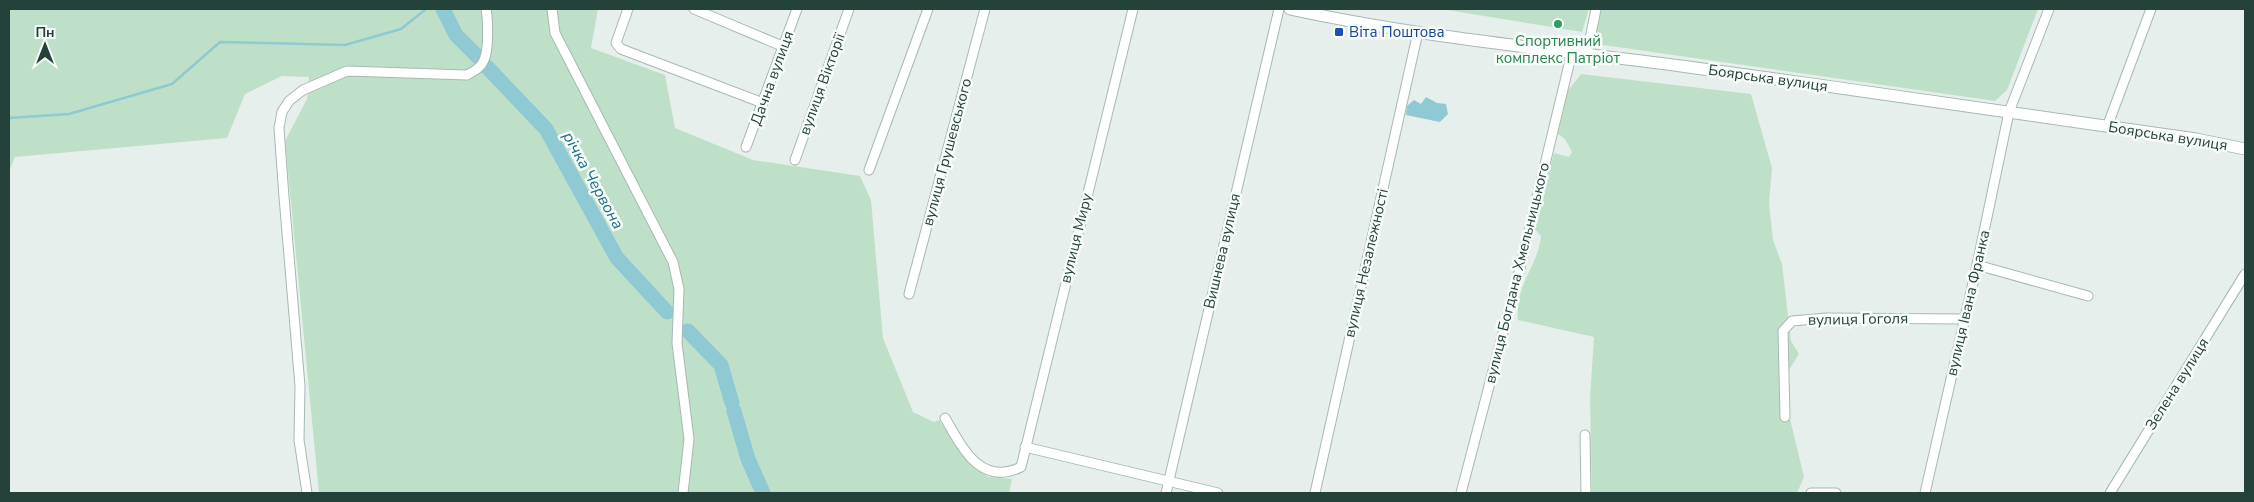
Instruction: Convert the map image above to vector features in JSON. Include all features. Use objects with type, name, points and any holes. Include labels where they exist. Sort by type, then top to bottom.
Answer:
[{"type":"street","points":[[307,493],[299,440],[300,386],[279,128],[282,112],[289,101],[303,90],[347,71],[467,75],[479,68],[485,58],[488,17],[486,9]]},
{"type":"street","points":[[552,9],[555,33],[673,262],[679,289],[677,343],[689,439],[683,493]]},
{"type":"street","points":[[628,9],[616,43],[620,50],[763,103]]},
{"type":"street","points":[[694,9],[782,46]]},
{"type":"street","name":"Дачна вулиця","points":[[746,147],[797,9]]},
{"type":"street","name":"вулиця Вікторії","points":[[795,160],[850,9]]},
{"type":"street","points":[[870,170],[928,9]]},
{"type":"street","name":"вулиця Грушевського","points":[[909,294],[985,9]]},
{"type":"street","name":"вулиця Миру","points":[[945,418],[968,457],[989,471],[1010,472],[1020,467],[1132,9]]},
{"type":"street","name":"Вишнева вулиця","points":[[1166,493],[1279,9]]},
{"type":"street","name":"Боярська вулиця","points":[[1290,9],[1336,19],[1418,32],[2009,112],[2196,139],[2245,149]]},
{"type":"street","points":[[1587,54],[1596,9]]},
{"type":"street","name":"вулиця Івана Франка","points":[[1925,493],[1977,265],[2009,112],[2049,9]]},
{"type":"street","points":[[2107,127],[2151,9]]},
{"type":"street","name":"вулиця Незалежності","points":[[1315,493],[1418,32]]},
{"type":"street","name":"вулиця Богдана Хмельницького","points":[[1461,493],[1518,277],[1572,52]]},
{"type":"street","points":[[1977,265],[2088,296]]},
{"type":"street","name":"Зелена вулиця","points":[[2110,493],[2245,274]]},
{"type":"street","name":"вулиця Гоголя","points":[[1785,417],[1783,331],[1792,321],[1826,318],[1964,319]]},
{"type":"street","points":[[1585,435],[1586,493]]},
{"type":"street","points":[[1025,447],[1218,493]]},
{"type":"street","points":[[1811,493],[1834,493]]},
{"type":"green space","points":[[9,9],[598,9],[591,48],[665,75],[675,128],[753,160],[860,176],[871,200],[883,338],[913,412],[934,422],[939,420],[970,465],[988,477],[1012,479],[1009,493],[319,493],[285,141],[307,99],[309,77],[282,76],[245,94],[227,138],[15,157],[9,172]]},
{"type":"green space","name":"Спортивний комплекс Патріот","points":[[1441,9],[1589,9],[1582,32]]},
{"type":"green space","points":[[1593,9],[2038,9],[2007,90],[1995,101],[1596,44],[1589,26]]},
{"type":"green space","points":[[1581,74],[1751,94],[1772,168],[1769,203],[1773,240],[1782,264],[1791,341],[1799,354],[1789,370],[1785,398],[1804,477],[1797,493],[1592,493],[1590,398],[1594,337],[1518,320],[1518,307],[1523,285],[1539,247],[1541,236],[1534,228],[1554,153],[1569,157],[1572,152],[1565,139],[1558,134],[1567,92]]},
{"type":"water","points":[[1426,97],[1437,103],[1446,104],[1448,114],[1440,122],[1406,115],[1407,106],[1414,100],[1421,104]]},
{"type":"waterway","points":[[9,118],[69,114],[172,84],[220,42],[345,45],[401,29],[426,9]]},
{"type":"waterway","points":[[443,9],[456,35],[478,57]]},
{"type":"waterway","name":"річка Червона","points":[[487,67],[546,129],[617,258],[667,312]]},
{"type":"waterway","points":[[688,331],[721,365],[732,403]]},
{"type":"waterway","name":"річка Червона","points":[[734,411],[748,459],[763,493]]},
{"type":"place","name":"Спортивний комплекс Патріот","points":[[1558,24]]},
{"type":"place","name":"Віта Поштова","points":[[1339,32]]}]
